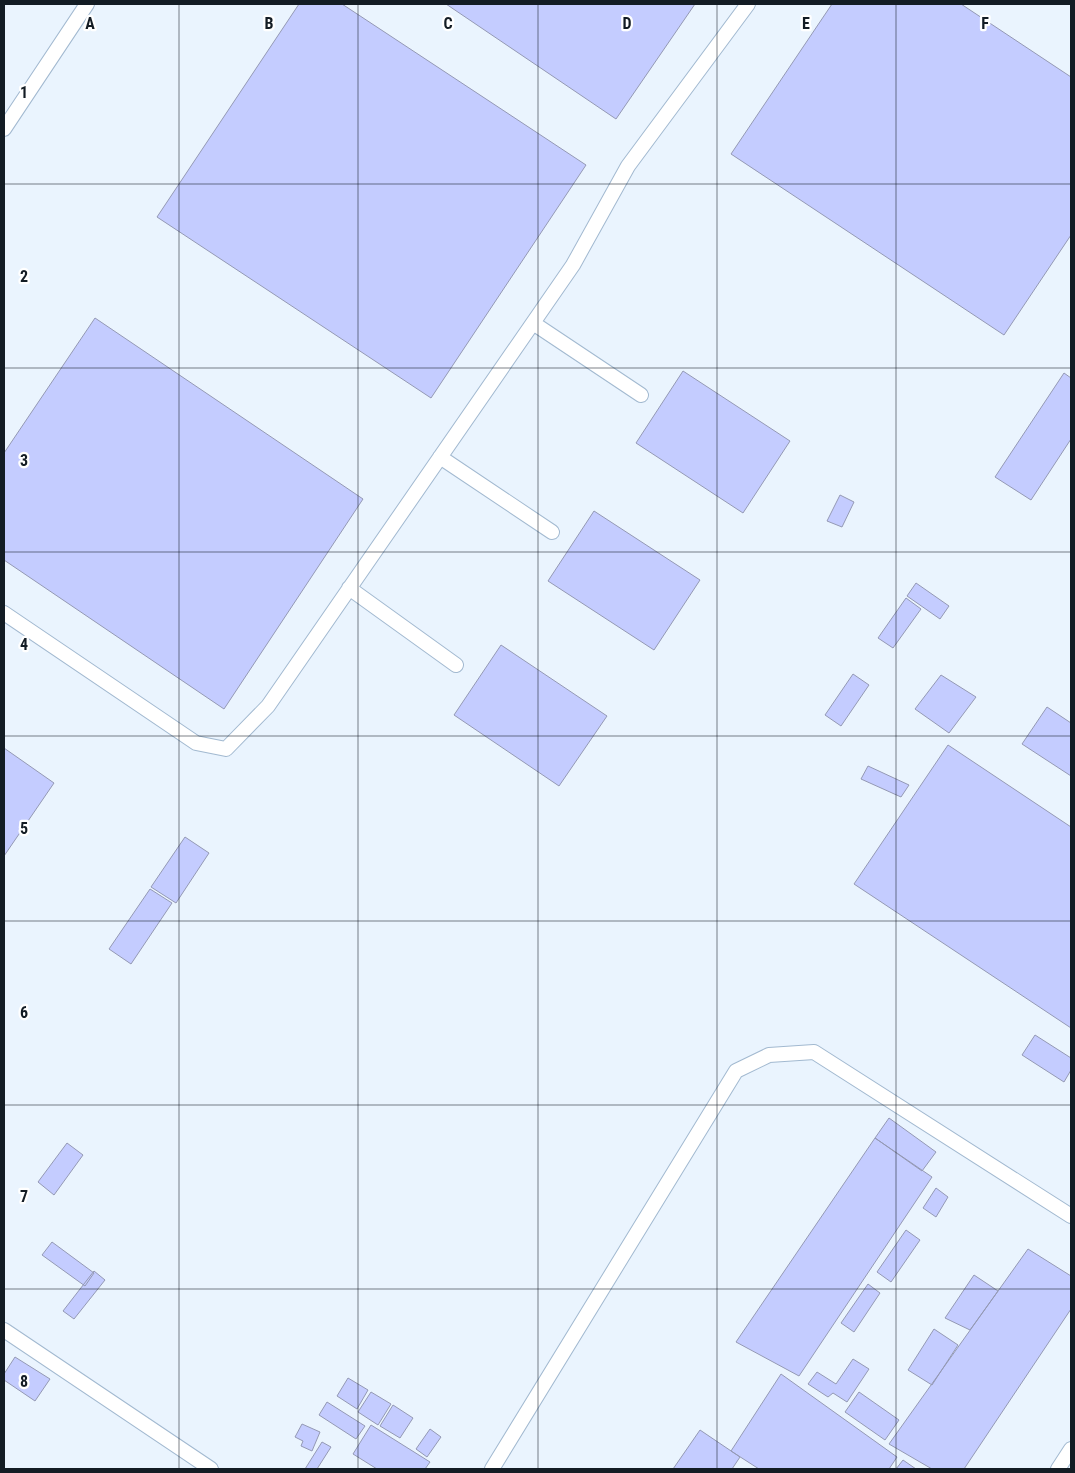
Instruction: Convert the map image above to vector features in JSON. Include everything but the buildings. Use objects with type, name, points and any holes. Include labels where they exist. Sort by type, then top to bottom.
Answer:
[{"type":"lane","points":[[4,129],[87,4]]},
{"type":"lane","points":[[4,613],[196,743],[226,750],[268,706],[573,265],[628,166],[748,4]]},
{"type":"lane","points":[[533,323],[641,395]]},
{"type":"lane","points":[[440,457],[552,532]]},
{"type":"lane","points":[[349,588],[456,665]]},
{"type":"lane","points":[[492,1469],[736,1071],[769,1055],[814,1052],[1071,1216]]},
{"type":"lane","points":[[4,1330],[211,1469]]},
{"type":"lane","points":[[1058,1469],[1071,1449]]}]
